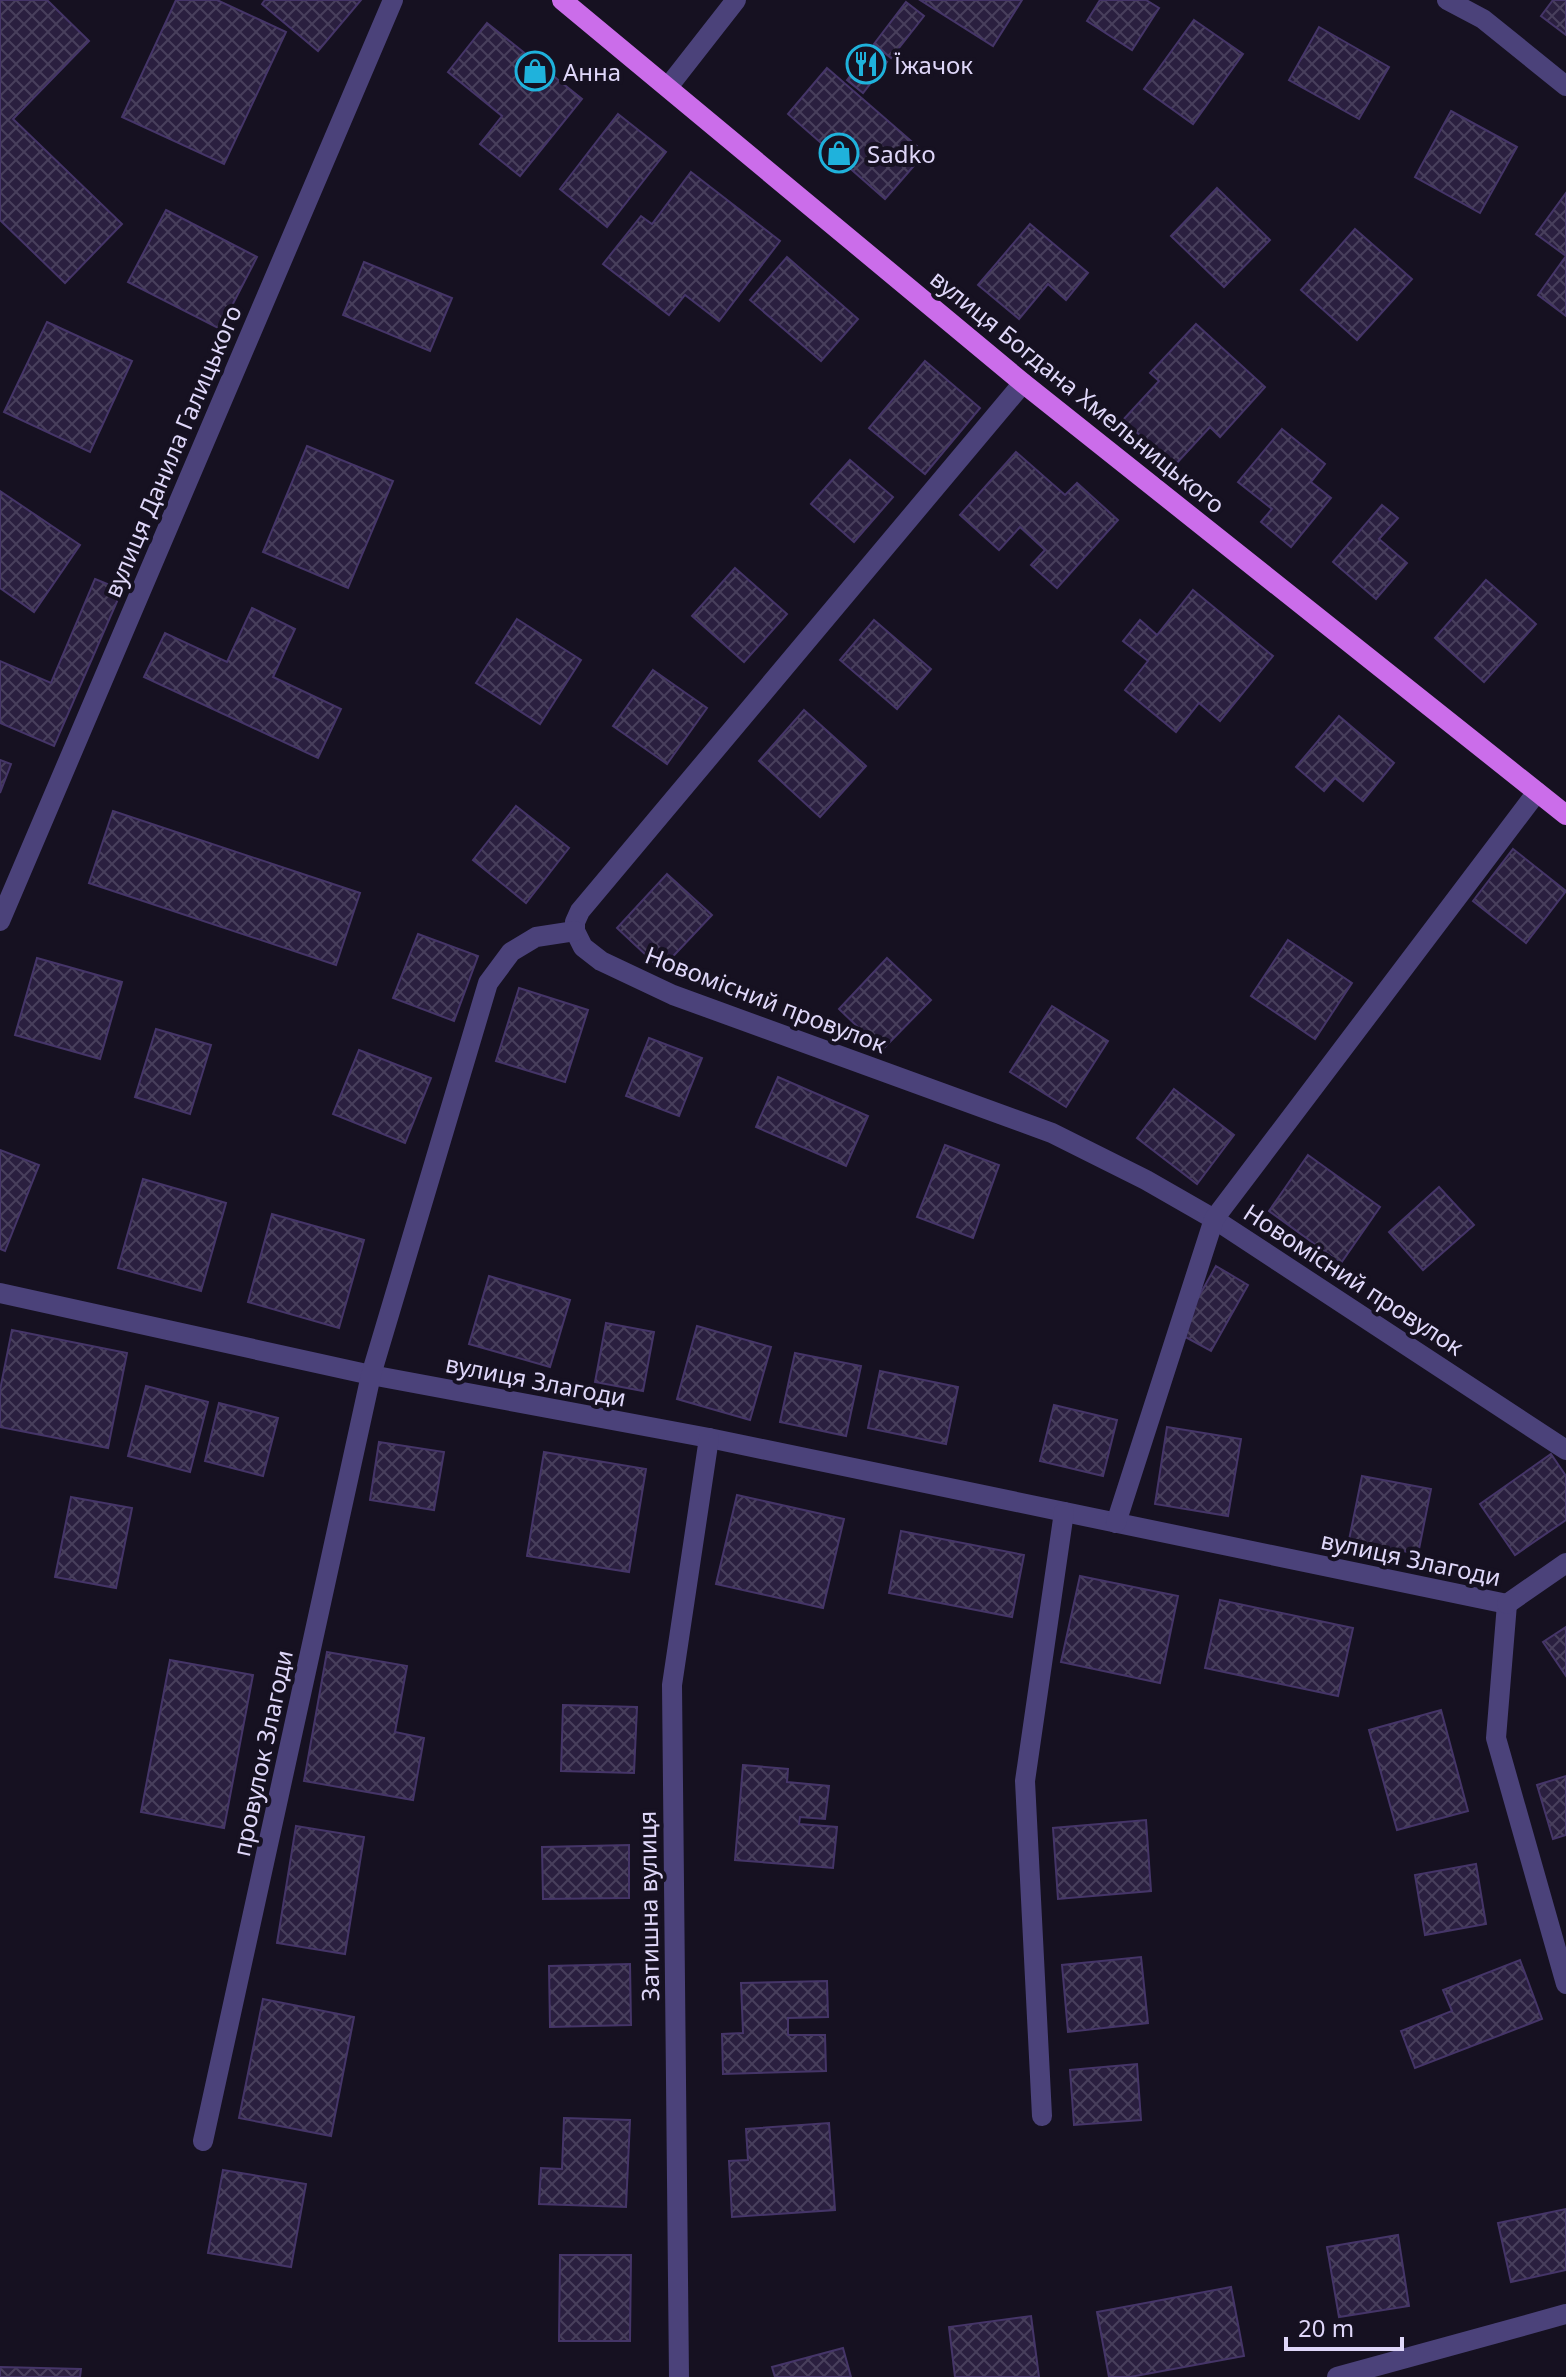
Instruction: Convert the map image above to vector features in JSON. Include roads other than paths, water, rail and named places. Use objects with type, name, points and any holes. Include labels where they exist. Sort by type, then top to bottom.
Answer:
[{"type":"main road","name":"вулиця Богдана Хмельницького","points":[[562,0],[1023,383],[1566,815]]},
{"type":"street","name":"вулиця Данила Галицького","points":[[0,921],[393,0]]},
{"type":"street","points":[[668,87],[736,0]]},
{"type":"street","points":[[1447,0],[1483,19],[1566,86]]},
{"type":"street","points":[[575,931],[580,911],[1023,383]]},
{"type":"street","points":[[1116,1523],[1214,1219],[1537,792]]},
{"type":"street","name":"Новомісний провулок","points":[[575,931],[583,947],[601,961],[673,995],[1052,1133],[1146,1180],[1214,1219],[1566,1450]]},
{"type":"street","name":"провулок Злагоди","points":[[203,2141],[371,1375],[488,983],[511,952],[536,937],[575,931]]},
{"type":"street","name":"вулиця Злагоди","points":[[0,1293],[371,1375],[709,1438],[1507,1604],[1496,1738],[1566,1984]]},
{"type":"street","name":"Затишна вулиця","points":[[679,2377],[672,1685],[709,1438]]},
{"type":"street","points":[[1042,2116],[1025,1781],[1064,1512]]},
{"type":"street","points":[[1507,1604],[1566,1563]]},
{"type":"street","points":[[1337,2377],[1566,2314]]},
{"type":"place","name":"Їжачок","points":[[866,64]]},
{"type":"place","name":"Анна","points":[[535,71]]},
{"type":"place","name":"Sadko","points":[[839,153]]}]
